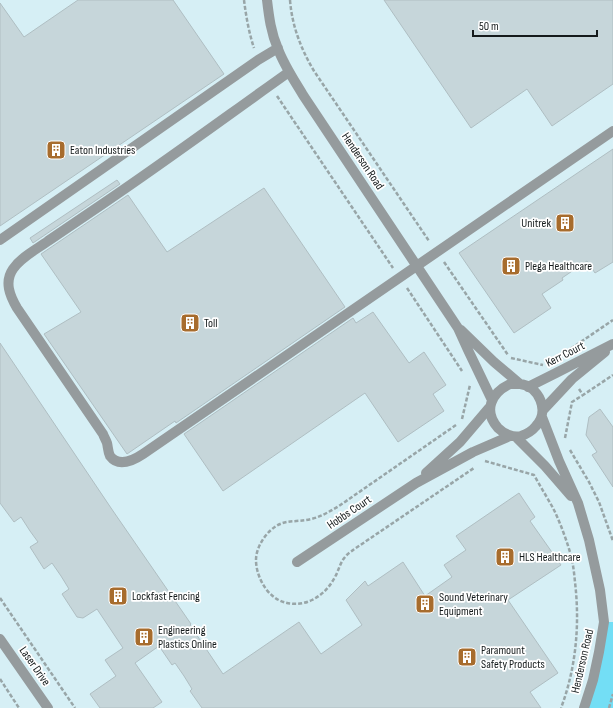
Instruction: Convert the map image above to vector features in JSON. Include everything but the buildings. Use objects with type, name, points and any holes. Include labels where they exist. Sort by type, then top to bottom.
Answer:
[{"type":"street","name":"Henderson Road","points":[[266,0],[271,29],[289,72],[458,328],[491,404]]},
{"type":"street","points":[[0,240],[258,60],[278,48]]},
{"type":"street","points":[[289,72],[124,189],[37,248],[13,269],[8,279],[8,287],[11,297],[17,308],[102,434],[110,456],[117,461],[124,462],[133,460],[613,131]]},
{"type":"street","name":"Henderson Road","points":[[458,328],[494,362],[524,385]]},
{"type":"street","name":"Kerr Court","points":[[524,385],[556,373],[613,345]]},
{"type":"street","name":"Kerr Court","points":[[542,413],[572,379],[613,345]]},
{"type":"street","points":[[510,384],[524,385],[535,391],[538,395],[542,403],[542,413],[537,426],[528,433],[513,436],[501,431],[494,424],[491,415],[491,404],[496,394],[503,388],[510,384]]},
{"type":"street","name":"Hobbs Court","points":[[416,483],[460,442],[491,404]]},
{"type":"street","name":"Henderson Road","points":[[542,413],[559,461],[578,503],[589,540],[608,622],[584,708]]},
{"type":"street","name":"Henderson Road","points":[[513,436],[545,466],[578,503]]},
{"type":"street","name":"Hobbs Court","points":[[297,562],[416,483],[473,452],[513,436]]},
{"type":"street","name":"Laser Drive","points":[[0,639],[48,708]]},
{"type":"path","points":[[244,0],[250,34],[258,60]]},
{"type":"path","points":[[290,0],[290,9],[299,42],[314,71],[509,358],[546,365]]},
{"type":"path","points":[[271,85],[289,115],[466,377]]},
{"type":"path","points":[[562,354],[613,320]]},
{"type":"path","points":[[564,440],[572,402],[613,375]]},
{"type":"path","points":[[578,387],[583,395]]},
{"type":"path","points":[[570,448],[599,502],[613,541]]},
{"type":"path","points":[[481,463],[484,461],[534,475],[556,513],[570,552],[576,592],[578,626],[571,676],[561,708]]},
{"type":"path","points":[[0,598],[75,708]]},
{"type":"path","points":[[0,679],[19,708]]},
{"type":"path","points":[[609,708],[613,694]]},
{"type":"shaded area","points":[[0,0],[613,0],[613,622],[604,622],[584,708],[0,708]]},
{"type":"shaded area","points":[[604,622],[613,622],[613,708],[584,708]]},
{"type":"place","name":"Eaton Industries","points":[[56,150]]},
{"type":"place","name":"Unitrek","points":[[565,223]]},
{"type":"place","name":"Plega Healthcare","points":[[511,266]]},
{"type":"place","name":"Toll","points":[[190,323]]},
{"type":"place","name":"HLS Healthcare","points":[[505,557]]},
{"type":"place","name":"Lockfast Fencing","points":[[118,596]]},
{"type":"place","name":"Sound Veterinary Equipment","points":[[425,604]]},
{"type":"place","name":"Engineering Plastics Online","points":[[144,637]]},
{"type":"place","name":"Paramount Safety Products","points":[[467,657]]}]
